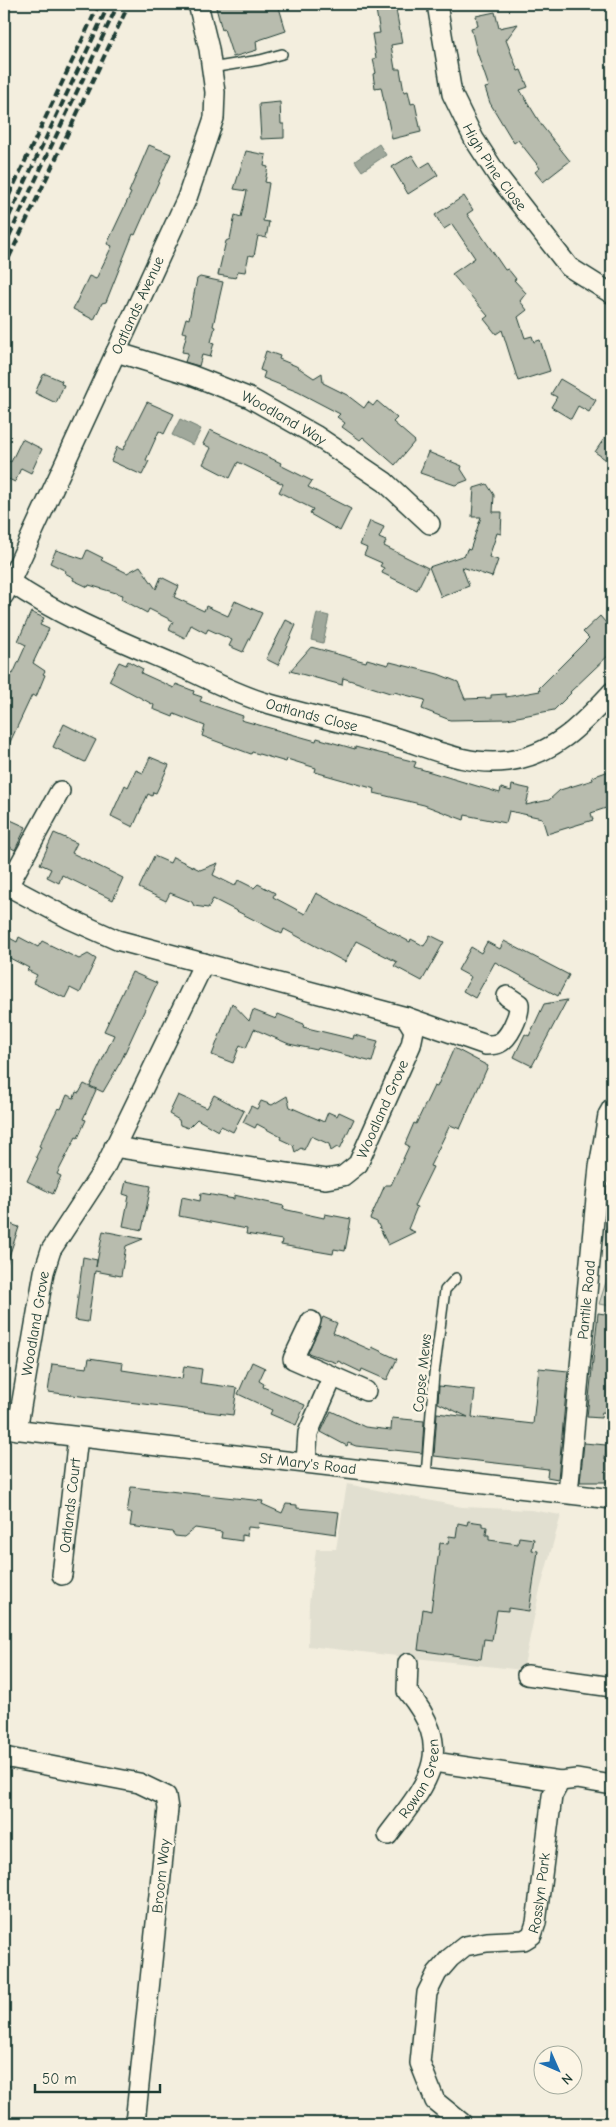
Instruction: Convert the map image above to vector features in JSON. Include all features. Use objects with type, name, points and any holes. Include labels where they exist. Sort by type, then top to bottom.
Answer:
[{"type":"street","name":"Oatlands Avenue","points":[[7,589],[187,198],[214,118],[215,92],[198,4]]},
{"type":"street","name":"High Pine Close","points":[[437,4],[452,94],[474,139],[498,176],[569,267],[612,294]]},
{"type":"street","name":"Woodland Way","points":[[116,352],[191,375],[250,398],[315,435],[385,482],[430,524]]},
{"type":"street","name":"Oatlands Close","points":[[7,589],[250,698],[404,739],[431,751],[465,760],[507,762],[550,749],[578,728],[612,692]]},
{"type":"street","points":[[60,791],[6,885],[70,919],[117,940],[406,1017],[486,1045],[499,1043],[505,1038],[519,1012],[519,1004],[506,996]]},
{"type":"street","name":"Woodland Grove","points":[[11,1429],[50,1250],[95,1182],[114,1147],[204,963]]},
{"type":"street","name":"Woodland Grove","points":[[114,1147],[326,1179],[343,1176],[358,1164],[411,1045],[414,1030],[406,1017]]},
{"type":"street","name":"Pantile Road","points":[[568,1493],[599,1167],[608,1115],[612,1108]]},
{"type":"street","points":[[311,1321],[293,1359],[332,1378],[366,1391]]},
{"type":"street","points":[[306,1462],[308,1433],[332,1378]]},
{"type":"street","name":"St Mary's Road","points":[[11,1429],[612,1499]]},
{"type":"street","name":"Oatlands Court","points":[[62,1575],[78,1436]]},
{"type":"street","name":"Rowan Green","points":[[388,1835],[426,1782],[434,1762],[433,1744],[428,1724],[407,1691],[408,1664]]},
{"type":"street","points":[[526,1675],[612,1687]]},
{"type":"street","name":"Broom Way","points":[[4,1757],[139,1783],[166,1796],[168,1809],[135,2123]]},
{"type":"street","points":[[434,1762],[560,1781],[577,1779],[612,1785]]},
{"type":"street","name":"Rosslyn Park","points":[[462,2123],[434,2101],[420,2063],[428,1993],[437,1973],[450,1958],[465,1946],[487,1942],[524,1940],[532,1935],[536,1923],[552,1796],[560,1781]]},
{"type":"lane","points":[[211,68],[260,60],[282,54]]},
{"type":"lane","name":"Copse Mews","points":[[426,1476],[434,1374],[445,1290],[456,1278]]},
{"type":"shaded area","points":[[379,144],[386,155],[362,171],[355,161]]},
{"type":"shaded area","points":[[180,419],[201,429],[193,445],[172,435]]},
{"type":"shaded area","points":[[317,613],[329,616],[323,643],[311,640]]},
{"type":"shaded area","points":[[612,1242],[612,1306],[599,1304],[607,1279]]},
{"type":"shaded area","points":[[347,1484],[462,1507],[531,1510],[561,1515],[539,1594],[523,1670],[308,1646],[309,1604],[316,1549],[336,1549]]},
{"type":"building","points":[[215,4],[278,4],[286,31],[256,41],[257,50],[233,57],[224,29],[222,30]]},
{"type":"building","points":[[375,4],[395,4],[402,43],[391,45],[395,69],[400,69],[404,92],[408,91],[411,104],[415,103],[421,132],[392,139],[381,87],[375,88],[373,74],[376,73],[373,59],[376,58],[372,34],[380,33]]},
{"type":"building","points":[[495,12],[499,28],[518,24],[506,40],[518,71],[521,70],[528,87],[520,90],[542,126],[570,161],[543,182],[535,172],[540,168],[518,140],[514,143],[490,103],[485,88],[489,87],[471,28],[478,26],[476,16]]},
{"type":"building","points":[[280,102],[281,124],[284,124],[284,138],[261,139],[259,104]]},
{"type":"building","points":[[149,145],[171,154],[135,235],[133,234],[106,302],[102,303],[94,320],[73,309],[89,276],[96,279],[112,246],[107,244],[131,193],[129,192]]},
{"type":"building","points":[[246,151],[266,155],[264,166],[268,167],[265,182],[269,183],[263,221],[269,222],[266,238],[258,236],[254,256],[249,255],[245,272],[238,271],[236,278],[218,275],[226,241],[230,239],[235,215],[241,217],[247,191],[234,189]]},
{"type":"building","points":[[412,155],[420,168],[430,162],[438,175],[408,194],[392,167]]},
{"type":"building","points":[[464,196],[473,210],[467,214],[505,270],[508,269],[516,279],[514,280],[526,293],[520,301],[527,310],[518,317],[525,338],[532,336],[534,342],[540,340],[550,371],[518,381],[502,330],[496,334],[484,319],[488,316],[452,274],[475,258],[452,224],[444,229],[435,215]]},
{"type":"building","points":[[200,277],[223,282],[213,326],[215,327],[211,342],[214,343],[210,357],[202,355],[199,366],[185,362],[188,353],[182,352],[187,333],[182,332],[186,318],[189,319],[197,279]]},
{"type":"building","points":[[266,351],[280,356],[279,359],[296,366],[314,378],[322,373],[323,383],[347,395],[364,408],[368,402],[373,406],[377,401],[397,418],[393,422],[415,441],[395,465],[363,437],[360,440],[342,427],[345,423],[337,417],[340,414],[298,392],[263,378],[265,372],[260,370]]},
{"type":"building","points":[[46,374],[62,381],[61,384],[64,385],[56,403],[35,393],[43,375]]},
{"type":"building","points":[[560,379],[596,400],[589,412],[578,406],[571,419],[551,407],[557,397],[551,394]]},
{"type":"building","points":[[147,402],[174,414],[164,434],[159,431],[146,460],[149,461],[142,475],[111,461],[117,447],[123,450]]},
{"type":"building","points":[[612,427],[612,464],[595,452]]},
{"type":"building","points":[[210,430],[281,463],[280,465],[312,481],[308,487],[351,509],[340,531],[310,514],[313,509],[279,492],[283,484],[238,462],[230,478],[203,464],[211,448],[203,444]]},
{"type":"building","points":[[22,439],[42,449],[31,473],[21,468],[15,482],[4,477],[4,468],[7,460],[11,462]]},
{"type":"building","points":[[428,452],[462,466],[461,469],[468,480],[455,485],[420,473]]},
{"type":"building","points":[[487,484],[494,495],[493,512],[502,512],[501,534],[497,533],[489,557],[498,560],[492,577],[462,567],[469,586],[441,597],[429,567],[465,555],[467,549],[470,550],[481,517],[472,517],[474,488]]},
{"type":"building","points":[[370,521],[384,527],[379,538],[386,541],[384,546],[428,568],[417,590],[382,573],[384,568],[380,566],[382,563],[364,555],[367,548],[360,545]]},
{"type":"building","points":[[56,550],[83,559],[87,550],[103,558],[101,560],[127,573],[140,566],[156,589],[161,577],[179,586],[174,597],[204,611],[206,606],[228,616],[235,601],[262,613],[243,652],[229,646],[232,640],[208,629],[206,633],[191,625],[185,638],[169,630],[173,621],[149,609],[147,613],[121,599],[123,595],[89,585],[88,587],[73,580],[74,578],[65,573],[66,571],[50,563]]},
{"type":"building","points":[[31,612],[44,618],[40,625],[49,629],[33,663],[45,671],[43,674],[45,675],[36,697],[32,695],[4,755],[4,670],[13,674],[26,645],[18,641]]},
{"type":"building","points":[[600,616],[606,623],[612,617],[612,652],[554,710],[507,719],[450,720],[422,709],[425,700],[394,692],[393,694],[343,678],[342,685],[290,671],[311,647],[366,662],[367,659],[388,665],[390,662],[438,674],[458,682],[465,699],[491,698],[491,695],[506,694],[506,697],[540,691],[539,688],[589,638],[583,632]]},
{"type":"building","points":[[286,620],[296,625],[278,665],[266,659]]},
{"type":"building","points":[[128,661],[143,669],[141,673],[174,688],[176,684],[194,691],[193,694],[202,697],[200,701],[243,716],[241,720],[316,741],[317,738],[355,749],[355,747],[416,762],[414,767],[500,793],[501,788],[511,791],[512,785],[530,789],[526,805],[549,800],[560,790],[593,780],[592,777],[612,770],[612,806],[591,813],[593,820],[547,834],[542,818],[509,811],[506,823],[465,815],[464,820],[424,805],[374,793],[375,789],[315,772],[316,768],[287,759],[286,762],[252,752],[251,754],[202,736],[205,726],[174,714],[173,717],[153,709],[154,705],[109,681],[119,662],[126,665]]},
{"type":"building","points":[[64,724],[96,740],[85,762],[53,747]]},
{"type":"building","points":[[150,757],[169,765],[156,793],[153,792],[152,796],[148,794],[133,827],[111,816],[125,785],[128,787],[136,770],[143,773]]},
{"type":"building","points":[[4,817],[26,827],[15,850],[4,844]]},
{"type":"building","points":[[54,833],[77,843],[72,853],[123,878],[113,900],[62,875],[59,883],[47,877],[51,869],[40,864]]},
{"type":"building","points":[[154,856],[170,863],[173,857],[200,870],[218,863],[213,875],[235,886],[238,880],[254,888],[258,884],[275,893],[273,897],[305,914],[316,893],[410,942],[411,939],[424,946],[430,935],[444,942],[422,981],[394,966],[397,962],[356,941],[345,962],[284,929],[282,934],[213,899],[208,908],[194,906],[192,902],[170,893],[166,901],[139,888]]},
{"type":"building","points":[[4,935],[17,942],[19,937],[38,947],[42,941],[79,959],[88,954],[96,959],[80,993],[70,988],[65,998],[33,983],[37,975],[27,970],[29,968],[4,955]]},
{"type":"building","points":[[504,941],[569,975],[558,996],[495,962],[475,998],[463,991],[471,977],[458,970],[471,947],[481,953],[487,942],[500,949]]},
{"type":"building","points":[[132,972],[157,983],[121,1061],[103,1092],[90,1086],[114,1035],[104,1031]]},
{"type":"building","points":[[567,1000],[532,1066],[514,1057],[525,1034],[529,1036],[544,1004]]},
{"type":"building","points":[[232,1003],[249,1021],[253,1010],[276,1019],[278,1014],[304,1024],[303,1027],[353,1039],[354,1035],[378,1041],[372,1062],[318,1048],[317,1050],[289,1044],[254,1029],[246,1048],[240,1045],[233,1063],[212,1055]]},
{"type":"building","points":[[454,1048],[488,1066],[460,1129],[450,1125],[430,1166],[433,1167],[414,1206],[417,1207],[408,1229],[415,1232],[388,1245],[377,1222],[370,1219],[385,1185],[391,1185],[409,1146],[405,1144],[414,1123],[416,1124],[434,1086],[437,1087]]},
{"type":"building","points":[[84,1084],[96,1090],[83,1119],[86,1120],[78,1138],[76,1137],[57,1174],[61,1176],[53,1194],[27,1181],[38,1158],[36,1157],[41,1147],[39,1146],[58,1108],[61,1109],[67,1095],[74,1098],[76,1092],[79,1093]]},
{"type":"building","points":[[178,1095],[207,1108],[214,1095],[244,1111],[233,1132],[221,1126],[218,1131],[197,1119],[188,1128],[180,1125],[179,1120],[169,1114]]},
{"type":"building","points":[[287,1096],[290,1107],[324,1122],[328,1112],[337,1116],[339,1112],[354,1119],[340,1149],[337,1147],[331,1151],[329,1144],[311,1136],[304,1150],[301,1148],[295,1152],[293,1145],[280,1139],[281,1137],[257,1124],[255,1128],[243,1122],[251,1106],[257,1109],[261,1101],[272,1105]]},
{"type":"building","points":[[126,1181],[151,1186],[142,1230],[123,1226],[129,1196],[123,1194]]},
{"type":"building","points":[[201,1193],[234,1199],[234,1195],[284,1206],[283,1209],[324,1218],[325,1214],[351,1219],[345,1251],[334,1249],[333,1254],[281,1245],[282,1240],[246,1234],[247,1229],[179,1216],[182,1197],[200,1201]]},
{"type":"building","points":[[4,1222],[19,1227],[6,1265],[4,1265]]},
{"type":"building","points":[[103,1231],[143,1239],[126,1246],[121,1276],[95,1271],[88,1322],[75,1320],[83,1257],[97,1260],[96,1267]]},
{"type":"building","points":[[598,1313],[612,1315],[612,1413],[602,1412],[601,1418],[587,1417]]},
{"type":"building","points":[[323,1317],[337,1323],[333,1333],[371,1350],[372,1347],[397,1359],[387,1380],[362,1369],[361,1372],[338,1361],[337,1363],[308,1353]]},
{"type":"building","points":[[89,1358],[123,1363],[122,1370],[182,1379],[184,1366],[202,1369],[200,1383],[237,1388],[233,1415],[48,1392],[52,1364],[87,1368]]},
{"type":"building","points":[[252,1362],[265,1368],[259,1381],[264,1384],[263,1387],[305,1405],[296,1425],[270,1414],[272,1410],[238,1394]]},
{"type":"building","points":[[539,1368],[568,1371],[558,1479],[547,1477],[548,1469],[434,1456],[437,1413],[468,1417],[438,1403],[439,1386],[475,1390],[472,1417],[533,1424]]},
{"type":"building","points":[[331,1411],[365,1427],[391,1430],[392,1418],[424,1421],[422,1453],[356,1446],[348,1443],[347,1446],[321,1432]]},
{"type":"building","points":[[584,1443],[606,1445],[605,1460],[612,1461],[612,1482],[580,1482]]},
{"type":"building","points":[[131,1487],[263,1501],[262,1504],[282,1513],[286,1504],[297,1505],[297,1508],[339,1512],[336,1534],[259,1523],[258,1528],[248,1527],[247,1536],[242,1535],[242,1541],[221,1538],[222,1532],[195,1528],[184,1537],[175,1536],[172,1532],[130,1526],[132,1513],[127,1513]]},
{"type":"building","points":[[468,1521],[482,1523],[482,1526],[487,1527],[486,1535],[489,1535],[489,1540],[518,1544],[519,1537],[534,1539],[532,1550],[538,1551],[529,1611],[508,1608],[508,1611],[497,1610],[492,1640],[484,1639],[481,1659],[418,1650],[423,1609],[431,1611],[440,1543],[448,1544],[449,1536],[456,1537],[458,1523],[467,1525]]},
{"type":"railway","points":[[4,206],[99,4]]},
{"type":"railway","points":[[4,227],[109,4]]},
{"type":"railway","points":[[4,247],[118,4]]},
{"type":"railway","points":[[4,268],[129,4]]}]
